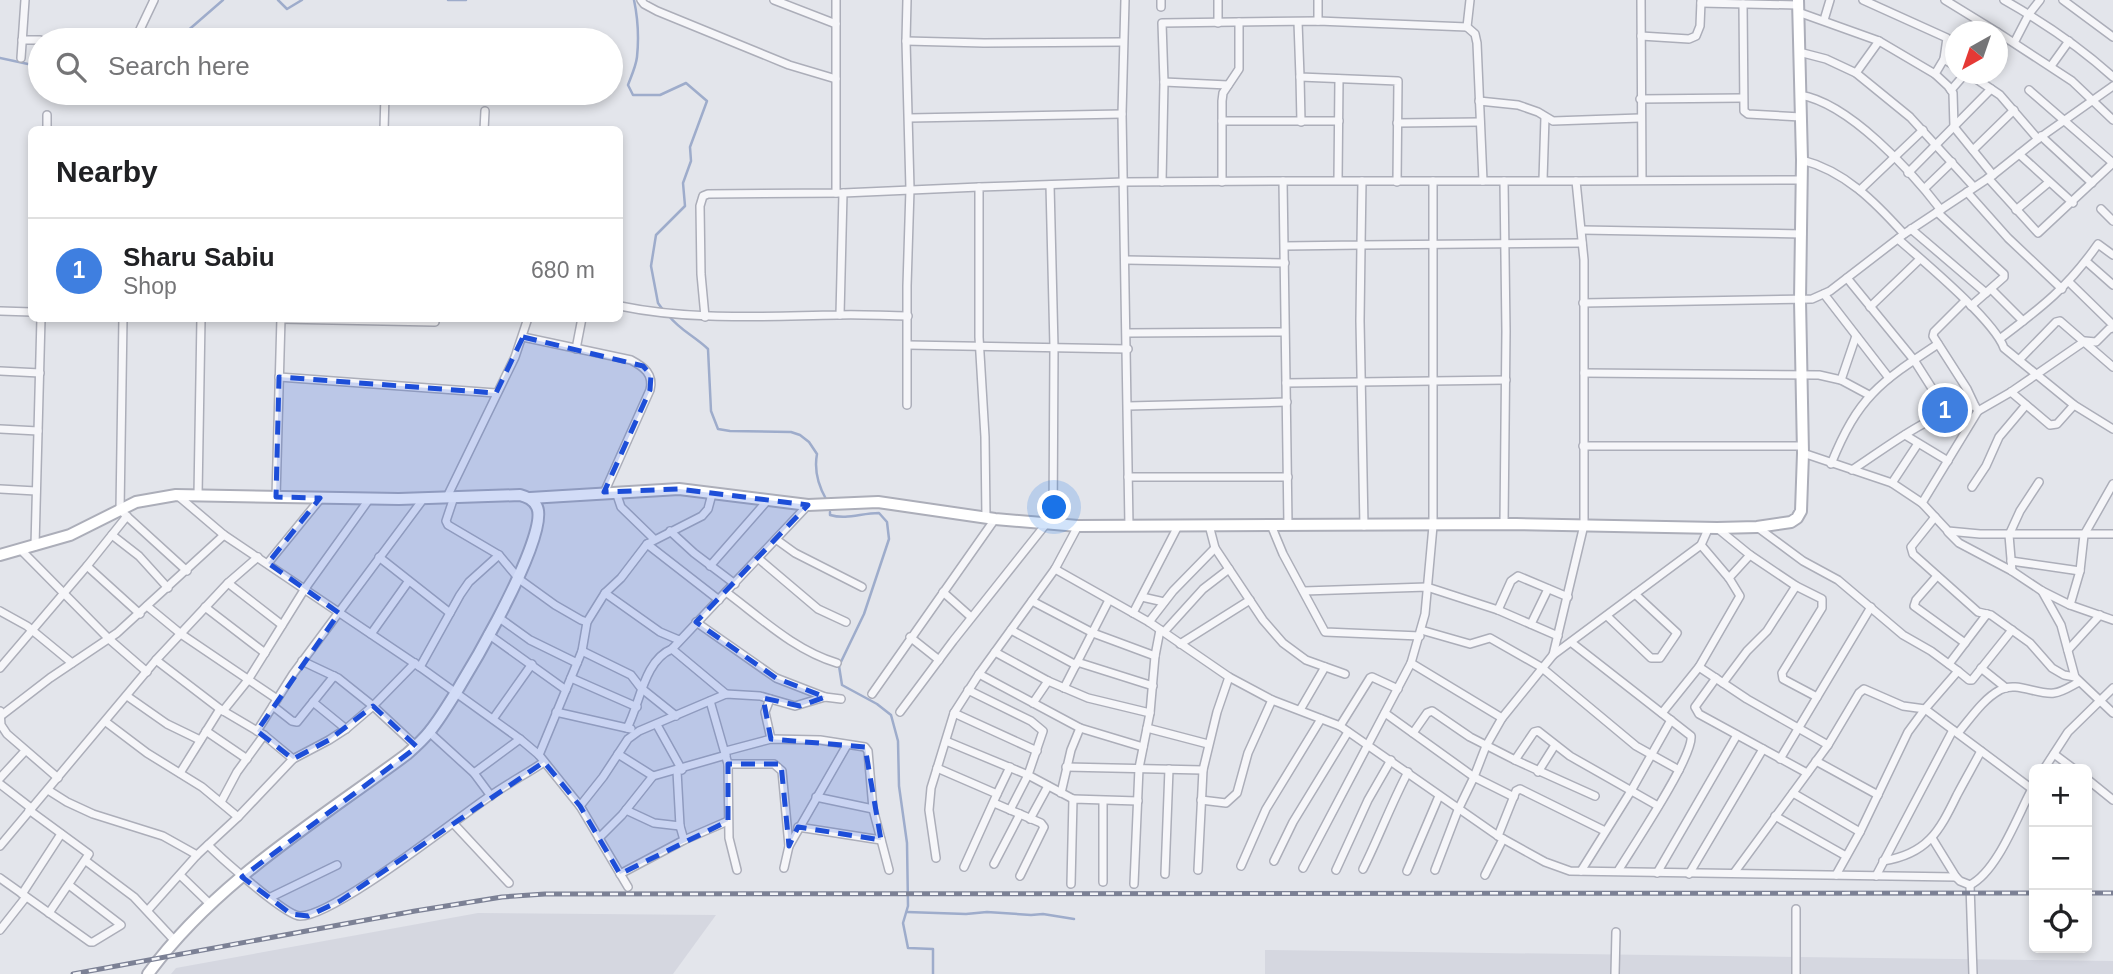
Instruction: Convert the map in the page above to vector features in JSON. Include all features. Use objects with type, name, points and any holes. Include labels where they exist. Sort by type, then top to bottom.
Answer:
[{"type":"street","points":[[21,58],[25,0]]},
{"type":"street","points":[[141,28],[154,0]]},
{"type":"street","points":[[641,0],[657,11],[789,65],[836,79]]},
{"type":"street","points":[[774,0],[836,24]]},
{"type":"street","points":[[836,0],[840,315]]},
{"type":"street","points":[[907,0],[910,189],[907,405]]},
{"type":"street","points":[[1125,0],[1122,114],[1128,333],[1129,526]]},
{"type":"street","points":[[1218,0],[1218,23]]},
{"type":"street","points":[[1318,0],[1318,21]]},
{"type":"street","points":[[1467,27],[1470,0]]},
{"type":"street","points":[[1641,0],[1642,180]]},
{"type":"street","points":[[1824,20],[1830,0]]},
{"type":"street","points":[[1863,0],[1944,36],[1948,41],[1944,59],[1936,75]]},
{"type":"street","points":[[2004,0],[2090,55],[2113,77]]},
{"type":"street","points":[[2015,41],[2029,14],[2040,0]]},
{"type":"street","points":[[2063,0],[2113,37]]},
{"type":"street","points":[[1950,1],[1979,21]]},
{"type":"street","points":[[1641,36],[1689,39],[1696,36],[1700,26],[1701,2],[1798,6],[1824,20],[1880,41],[1936,75],[1951,90],[1954,127],[2016,210],[2038,233],[2113,163],[2029,90]]},
{"type":"street","points":[[1743,4],[1744,111],[1748,114],[1801,117]]},
{"type":"street","points":[[0,555],[70,535],[123,513],[144,500],[176,495],[424,498],[520,495],[530,498],[679,489],[808,505],[878,502],[990,518],[1078,526],[1504,524],[1757,527],[1791,522],[1801,511],[1803,450],[1800,300],[1802,160],[1798,6]]},
{"type":"street","points":[[1162,182],[1162,23],[1318,21],[1467,27],[1475,34],[1483,181]]},
{"type":"street","points":[[1222,182],[1223,93],[1239,69],[1239,22]]},
{"type":"street","points":[[1298,22],[1301,122]]},
{"type":"street","points":[[2008,38],[2052,66],[2113,120]]},
{"type":"street","points":[[22,40],[28,40]]},
{"type":"street","points":[[906,41],[1122,42]]},
{"type":"street","points":[[1856,74],[1880,41]]},
{"type":"street","points":[[2052,66],[2069,41]]},
{"type":"street","points":[[1799,52],[1826,59],[1856,74],[1910,117],[1952,162],[2008,238],[2062,289]]},
{"type":"street","points":[[1300,77],[1398,81],[1397,182]]},
{"type":"street","points":[[1338,180],[1339,79]]},
{"type":"street","points":[[1164,82],[1228,85]]},
{"type":"street","points":[[1951,90],[1957,84]]},
{"type":"street","points":[[1983,84],[2014,110],[2039,138],[2092,183]]},
{"type":"street","points":[[1583,303],[1812,299],[1847,278],[1904,234],[1971,190],[2063,120],[2113,86]]},
{"type":"street","points":[[1908,173],[1991,89]]},
{"type":"street","points":[[1800,95],[1813,97],[1843,112],[1925,188],[1939,211],[2004,274],[2004,278],[1968,304],[1934,332],[1933,336],[1977,409]]},
{"type":"street","points":[[1640,99],[1742,98]]},
{"type":"street","points":[[1479,101],[1518,105],[1553,121],[1640,118]]},
{"type":"street","points":[[384,126],[385,105]]},
{"type":"street","points":[[1973,150],[2014,110]]},
{"type":"street","points":[[484,126],[485,111]]},
{"type":"street","points":[[909,118],[1122,114]]},
{"type":"street","points":[[47,115],[47,126]]},
{"type":"street","points":[[1543,180],[1545,117]]},
{"type":"street","points":[[1222,121],[1339,121]]},
{"type":"street","points":[[1398,123],[1480,122]]},
{"type":"street","points":[[1860,190],[1923,130]]},
{"type":"street","points":[[2018,154],[2048,183],[2073,202]]},
{"type":"street","points":[[1802,160],[1819,164],[1860,190],[1904,234],[1988,291],[2023,321]]},
{"type":"street","points":[[1925,188],[1952,162]]},
{"type":"street","points":[[705,317],[700,206],[703,196],[708,194],[839,193],[1124,182],[1802,180]]},
{"type":"street","points":[[1283,181],[1288,525]]},
{"type":"street","points":[[1362,181],[1360,321],[1364,526]]},
{"type":"street","points":[[1303,868],[1398,689],[1420,633],[1433,526],[1433,181]]},
{"type":"street","points":[[1504,181],[1504,524]]},
{"type":"street","points":[[1553,655],[1584,525],[1583,243],[1576,181]]},
{"type":"street","points":[[2016,210],[2048,183]]},
{"type":"street","points":[[900,712],[971,617],[1049,524],[1054,347],[1050,185]]},
{"type":"street","points":[[873,694],[990,518],[979,347],[979,187]]},
{"type":"street","points":[[2101,209],[2113,221]]},
{"type":"street","points":[[1582,230],[1802,233]]},
{"type":"street","points":[[1904,234],[1920,259],[2001,338],[2004,348],[2074,405],[2113,429]]},
{"type":"street","points":[[1285,246],[1583,243]]},
{"type":"street","points":[[2001,338],[2062,289],[2087,262],[2098,244],[2113,254]]},
{"type":"street","points":[[1870,307],[1920,259]]},
{"type":"street","points":[[1126,260],[1285,262]]},
{"type":"street","points":[[2087,262],[2113,285]]},
{"type":"street","points":[[1847,278],[1914,360],[1947,412]]},
{"type":"street","points":[[1922,503],[1977,409],[2011,392],[2085,341],[2096,342],[2112,328],[2080,290],[2069,282]]},
{"type":"street","points":[[1824,294],[1889,378]]},
{"type":"street","points":[[623,307],[705,317],[908,316]]},
{"type":"street","points":[[0,311],[28,312]]},
{"type":"street","points":[[2019,360],[2060,321],[2113,367]]},
{"type":"street","points":[[35,546],[41,322]]},
{"type":"street","points":[[0,668],[113,535],[123,513],[123,322]]},
{"type":"street","points":[[198,495],[201,322]]},
{"type":"street","points":[[276,497],[281,322]]},
{"type":"street","points":[[527,322],[515,357],[450,497],[446,523],[499,555],[519,579],[555,605],[587,622]]},
{"type":"street","points":[[576,349],[581,322]]},
{"type":"street","points":[[1128,333],[1284,332]]},
{"type":"street","points":[[1841,380],[1856,336]]},
{"type":"street","points":[[523,337],[631,360],[643,366],[650,375],[652,382],[610,492]]},
{"type":"street","points":[[1831,464],[1856,411],[1869,395],[1938,344]]},
{"type":"street","points":[[908,345],[1128,349]]},
{"type":"street","points":[[0,371],[40,373]]},
{"type":"street","points":[[1584,373],[1819,375],[1841,380],[1869,395]]},
{"type":"street","points":[[279,377],[496,393]]},
{"type":"street","points":[[1286,383],[1506,380]]},
{"type":"street","points":[[2011,392],[2054,426],[2074,405]]},
{"type":"street","points":[[1128,406],[1287,402]]},
{"type":"street","points":[[1972,487],[1986,466],[1999,437],[2026,405]]},
{"type":"street","points":[[1852,470],[1905,435],[1947,412],[1963,407],[1977,409]]},
{"type":"street","points":[[0,429],[38,431]]},
{"type":"street","points":[[1905,435],[1917,445],[1948,461]]},
{"type":"street","points":[[1892,484],[1917,445]]},
{"type":"street","points":[[1583,446],[1803,450],[1831,464],[1892,484],[1922,503],[1959,543],[2070,605],[2113,619]]},
{"type":"street","points":[[1128,477],[1288,477]]},
{"type":"street","points":[[2012,571],[2009,535],[2020,511],[2039,482]]},
{"type":"street","points":[[2070,605],[2080,571],[2084,535],[2113,484]]},
{"type":"street","points":[[0,489],[36,491]]},
{"type":"street","points":[[610,492],[650,541],[719,600]]},
{"type":"street","points":[[208,845],[242,877],[291,914],[308,916],[340,901],[453,823],[541,759],[556,712],[582,651],[587,622],[605,593],[621,578],[650,541],[702,516],[708,509],[712,494]]},
{"type":"street","points":[[176,495],[224,535],[418,665],[520,739],[541,759],[580,806],[628,887]]},
{"type":"street","points":[[268,563],[321,498]]},
{"type":"street","points":[[180,774],[205,731],[248,680],[304,590],[370,498]]},
{"type":"street","points":[[221,802],[247,759],[275,703],[302,661],[424,498]]},
{"type":"street","points":[[148,974],[175,941],[242,877],[416,746],[429,732],[457,692],[519,579],[538,527],[537,507],[530,498]]},
{"type":"street","points":[[710,566],[767,501]]},
{"type":"street","points":[[627,727],[648,673],[665,652],[672,649],[808,505]]},
{"type":"street","points":[[123,513],[187,571]]},
{"type":"street","points":[[1935,517],[1910,550],[1978,612],[1987,614],[2030,643],[2052,668],[2064,676],[2077,679]]},
{"type":"street","points":[[1209,525],[1215,548],[1283,643],[1306,660],[1345,674]]},
{"type":"street","points":[[1271,525],[1283,554],[1325,632],[1420,633],[1470,644],[1490,638],[1541,667],[1636,746],[1679,770]]},
{"type":"street","points":[[936,858],[929,810],[930,788],[954,713],[1055,569],[1078,526]]},
{"type":"street","points":[[1133,613],[1178,526]]},
{"type":"street","points":[[1435,870],[1486,746],[1502,718],[1541,667],[1553,655],[1701,545],[1713,527]]},
{"type":"street","points":[[1713,527],[1796,586],[1817,596],[1824,604],[1782,677],[1817,697]]},
{"type":"street","points":[[1757,527],[1803,561],[1830,574],[1903,635],[1970,680],[2012,630]]},
{"type":"street","points":[[670,531],[735,584]]},
{"type":"street","points":[[1948,531],[2009,535],[2113,534]]},
{"type":"street","points":[[113,535],[139,556],[168,588]]},
{"type":"street","points":[[58,778],[3,729],[1,712],[109,639],[140,614],[224,535]]},
{"type":"street","points":[[777,540],[795,553],[862,587]]},
{"type":"street","points":[[1662,713],[1699,667],[1740,596],[1729,578],[1701,545]]},
{"type":"street","points":[[1149,622],[1164,602],[1215,548]]},
{"type":"street","points":[[21,550],[62,594],[147,672]]},
{"type":"street","points":[[148,910],[197,855],[293,759],[346,729],[418,665],[469,582],[499,555]]},
{"type":"street","points":[[1729,578],[1751,555]]},
{"type":"street","points":[[1,843],[156,660],[228,583],[258,557]]},
{"type":"street","points":[[379,557],[450,613]]},
{"type":"street","points":[[759,559],[818,609],[846,622]]},
{"type":"street","points":[[2011,561],[2080,571]]},
{"type":"street","points":[[87,566],[140,614]]},
{"type":"street","points":[[1055,569],[1149,622],[1229,677],[1272,700],[1340,726],[1458,810],[1545,862],[1570,871],[1956,877]]},
{"type":"street","points":[[1134,884],[1139,768],[1150,713],[1155,656],[1162,631],[1203,589],[1229,569]]},
{"type":"street","points":[[1498,610],[1514,578],[1518,576],[1568,597]]},
{"type":"street","points":[[1937,576],[1914,606],[1965,643]]},
{"type":"street","points":[[371,634],[408,582]]},
{"type":"street","points":[[228,583],[282,625]]},
{"type":"street","points":[[1796,586],[1767,631],[1695,707],[1696,711],[1807,773]]},
{"type":"street","points":[[1304,591],[1427,587],[1498,610],[1558,636]]},
{"type":"street","points":[[1531,624],[1548,589]]},
{"type":"street","points":[[2042,591],[2061,625],[2077,679],[2113,713]]},
{"type":"street","points":[[726,592],[792,643],[837,663]]},
{"type":"street","points":[[943,592],[971,617]]},
{"type":"street","points":[[605,593],[660,632],[679,640]]},
{"type":"street","points":[[1607,616],[1651,657],[1660,658],[1677,633],[1635,594]]},
{"type":"street","points":[[1142,597],[1164,602]]},
{"type":"street","points":[[1064,688],[1109,600]]},
{"type":"street","points":[[1180,644],[1250,600]]},
{"type":"street","points":[[1032,601],[1093,633],[1155,656]]},
{"type":"street","points":[[148,606],[181,634],[248,680],[295,723],[334,676]]},
{"type":"street","points":[[205,607],[265,653]]},
{"type":"street","points":[[1780,759],[1871,607]]},
{"type":"street","points":[[0,611],[32,629],[72,663]]},
{"type":"street","points":[[1949,664],[1987,614]]},
{"type":"street","points":[[2068,650],[2100,615]]},
{"type":"street","points":[[498,617],[530,640],[577,663]]},
{"type":"street","points":[[696,622],[776,678],[825,697],[841,699]]},
{"type":"street","points":[[1011,629],[1076,664],[1153,686]]},
{"type":"street","points":[[488,634],[566,690]]},
{"type":"street","points":[[910,637],[939,660]]},
{"type":"street","points":[[1572,643],[1691,736],[1692,742],[1679,770],[1618,871]]},
{"type":"street","points":[[672,649],[726,694]]},
{"type":"street","points":[[582,651],[631,675],[641,688],[676,716]]},
{"type":"street","points":[[995,652],[1048,681],[1088,698],[1150,713]]},
{"type":"street","points":[[156,660],[222,710],[261,733],[293,759]]},
{"type":"street","points":[[302,661],[334,676],[373,706],[416,746]]},
{"type":"street","points":[[1410,663],[1502,718]]},
{"type":"street","points":[[494,719],[531,664]]},
{"type":"street","points":[[1300,710],[1325,667]]},
{"type":"street","points":[[1699,667],[1747,699],[1828,745]]},
{"type":"street","points":[[1981,668],[2006,688],[2058,693],[2077,679]]},
{"type":"street","points":[[1836,876],[1901,746],[1925,709],[1958,671]]},
{"type":"street","points":[[979,674],[1080,728],[1143,747]]},
{"type":"street","points":[[1198,870],[1203,771],[1208,744],[1229,677]]},
{"type":"street","points":[[571,678],[637,707]]},
{"type":"street","points":[[1340,726],[1370,678],[1398,689]]},
{"type":"street","points":[[1033,703],[1048,681]]},
{"type":"street","points":[[1877,876],[1955,732],[1989,698],[2006,688]]},
{"type":"street","points":[[2047,764],[2068,732],[2113,688]]},
{"type":"street","points":[[968,690],[1039,727],[1043,734],[1028,775],[1010,810]]},
{"type":"street","points":[[1734,873],[1828,745],[1859,693],[1864,690],[1903,706],[1925,709],[2029,784]]},
{"type":"street","points":[[580,806],[628,739],[639,731],[726,694],[800,706],[825,697]]},
{"type":"street","points":[[127,696],[167,724],[200,740]]},
{"type":"street","points":[[769,699],[765,712],[771,738]]},
{"type":"street","points":[[1201,800],[1226,803],[1237,793],[1248,753],[1272,700]]},
{"type":"street","points":[[710,701],[728,764],[729,838],[737,870]]},
{"type":"street","points":[[313,702],[346,729]]},
{"type":"street","points":[[556,712],[639,731]]},
{"type":"street","points":[[1413,733],[1427,713],[1432,712],[1486,746],[1595,796]]},
{"type":"street","points":[[954,713],[1037,751]]},
{"type":"street","points":[[1385,713],[1474,776],[1514,797]]},
{"type":"street","points":[[1241,866],[1266,809],[1321,719]]},
{"type":"street","points":[[1581,871],[1671,720]]},
{"type":"street","points":[[106,722],[147,753],[202,787],[237,817]]},
{"type":"street","points":[[657,725],[679,770],[680,826],[684,840]]},
{"type":"street","points":[[1061,793],[1066,767],[1080,728]]},
{"type":"street","points":[[1147,728],[1208,744]]},
{"type":"street","points":[[205,731],[247,759]]},
{"type":"street","points":[[429,732],[474,773],[491,796]]},
{"type":"street","points":[[1274,861],[1293,822],[1348,732]]},
{"type":"street","points":[[1515,760],[1534,732],[1542,734],[1570,756],[1658,806]]},
{"type":"street","points":[[1657,873],[1737,735]]},
{"type":"street","points":[[599,838],[653,776],[679,770],[771,738],[820,740],[861,746],[867,751],[873,809],[889,870]]},
{"type":"street","points":[[474,773],[520,739]]},
{"type":"street","points":[[946,741],[1028,775],[1073,799],[1138,801]]},
{"type":"street","points":[[784,868],[789,846],[834,772],[847,744]]},
{"type":"street","points":[[1538,772],[1555,745]]},
{"type":"street","points":[[1689,874],[1763,750]]},
{"type":"street","points":[[0,778],[25,751]]},
{"type":"street","points":[[1883,861],[1906,854],[1932,838],[1947,818],[1981,751]]},
{"type":"street","points":[[618,754],[653,776]]},
{"type":"street","points":[[2054,754],[2067,764]]},
{"type":"street","points":[[1336,870],[1368,800],[1391,760]]},
{"type":"street","points":[[1816,761],[1878,795]]},
{"type":"street","points":[[728,764],[779,766],[782,771],[789,846]]},
{"type":"street","points":[[964,867],[1010,767]]},
{"type":"street","points":[[1066,767],[1203,771]]},
{"type":"street","points":[[937,768],[996,794]]},
{"type":"street","points":[[1165,874],[1170,769]]},
{"type":"street","points":[[1363,869],[1408,772]]},
{"type":"street","points":[[2092,783],[2113,800]]},
{"type":"street","points":[[0,784],[61,834],[88,852],[86,861],[49,913]]},
{"type":"street","points":[[1030,819],[1048,786]]},
{"type":"street","points":[[1485,875],[1516,791],[1520,789],[1605,831]]},
{"type":"street","points":[[48,790],[93,814],[153,832],[197,855]]},
{"type":"street","points":[[1793,793],[1860,832]]},
{"type":"street","points":[[1932,838],[1956,877],[1964,884],[1976,883],[1992,864],[2029,795]]},
{"type":"street","points":[[1407,871],[1439,796]]},
{"type":"street","points":[[817,797],[873,809]]},
{"type":"street","points":[[1071,884],[1073,799]]},
{"type":"street","points":[[1103,800],[1103,882]]},
{"type":"street","points":[[994,803],[1044,827],[1020,876]]},
{"type":"street","points":[[626,810],[654,823],[680,826]]},
{"type":"street","points":[[994,864],[1020,814]]},
{"type":"street","points":[[1775,816],[1846,856]]},
{"type":"street","points":[[620,874],[684,840],[728,821]]},
{"type":"street","points":[[453,823],[509,883]]},
{"type":"street","points":[[799,828],[881,841]]},
{"type":"street","points":[[0,930],[61,834]]},
{"type":"street","points":[[86,861],[148,910],[175,941]]},
{"type":"street","points":[[271,897],[337,865]]},
{"type":"street","points":[[180,874],[211,905]]},
{"type":"street","points":[[0,878],[90,942],[121,925],[69,885]]},
{"type":"street","points":[[1970,885],[1973,974]]},
{"type":"street","points":[[1796,909],[1796,974]]},
{"type":"street","points":[[1615,974],[1616,932]]},
{"type":"highlighted area","points":[[523,337],[643,366],[651,375],[650,390],[604,492],[679,489],[808,505],[696,622],[776,678],[825,697],[800,706],[763,698],[771,739],[865,747],[881,840],[798,827],[789,846],[781,764],[728,764],[728,821],[620,874],[580,806],[544,762],[340,901],[308,916],[291,914],[242,877],[417,747],[373,706],[329,740],[293,759],[257,731],[339,613],[268,563],[320,498],[276,497],[279,377],[496,393]]},
{"type":"shaded area","points":[[478,913],[716,915],[673,974],[171,974],[176,968]]},
{"type":"shaded area","points":[[1265,950],[2113,961],[2113,974],[1265,974]]},
{"type":"waterway","points":[[191,28],[223,0]]},
{"type":"waterway","points":[[278,0],[287,9],[302,0]]},
{"type":"waterway","points":[[448,0],[466,0]]},
{"type":"waterway","points":[[634,0],[638,50],[628,85],[633,95],[660,95],[686,83],[707,101],[690,147],[691,161],[683,183],[685,206],[656,235],[651,266],[658,303],[663,310]]},
{"type":"waterway","points":[[0,58],[28,64]]},
{"type":"waterway","points":[[668,315],[708,349],[711,411],[718,429],[791,432],[800,435],[817,454],[817,477],[826,499]]},
{"type":"waterway","points":[[830,512],[830,515],[842,517],[879,513],[887,522],[889,539],[864,614],[839,666],[842,685],[891,715],[898,741],[899,786],[907,843],[908,906],[903,923],[908,948],[933,949],[933,974]]},
{"type":"waterway","points":[[907,912],[1043,914],[1074,919]]},
{"type":"railway","points":[[73,974],[415,911],[502,897],[545,894],[2029,893]]},
{"type":"railway","points":[[2092,893],[2113,893]]},
{"type":"place","name":"Sharu Sabiu","points":[[1945,410]]}]
